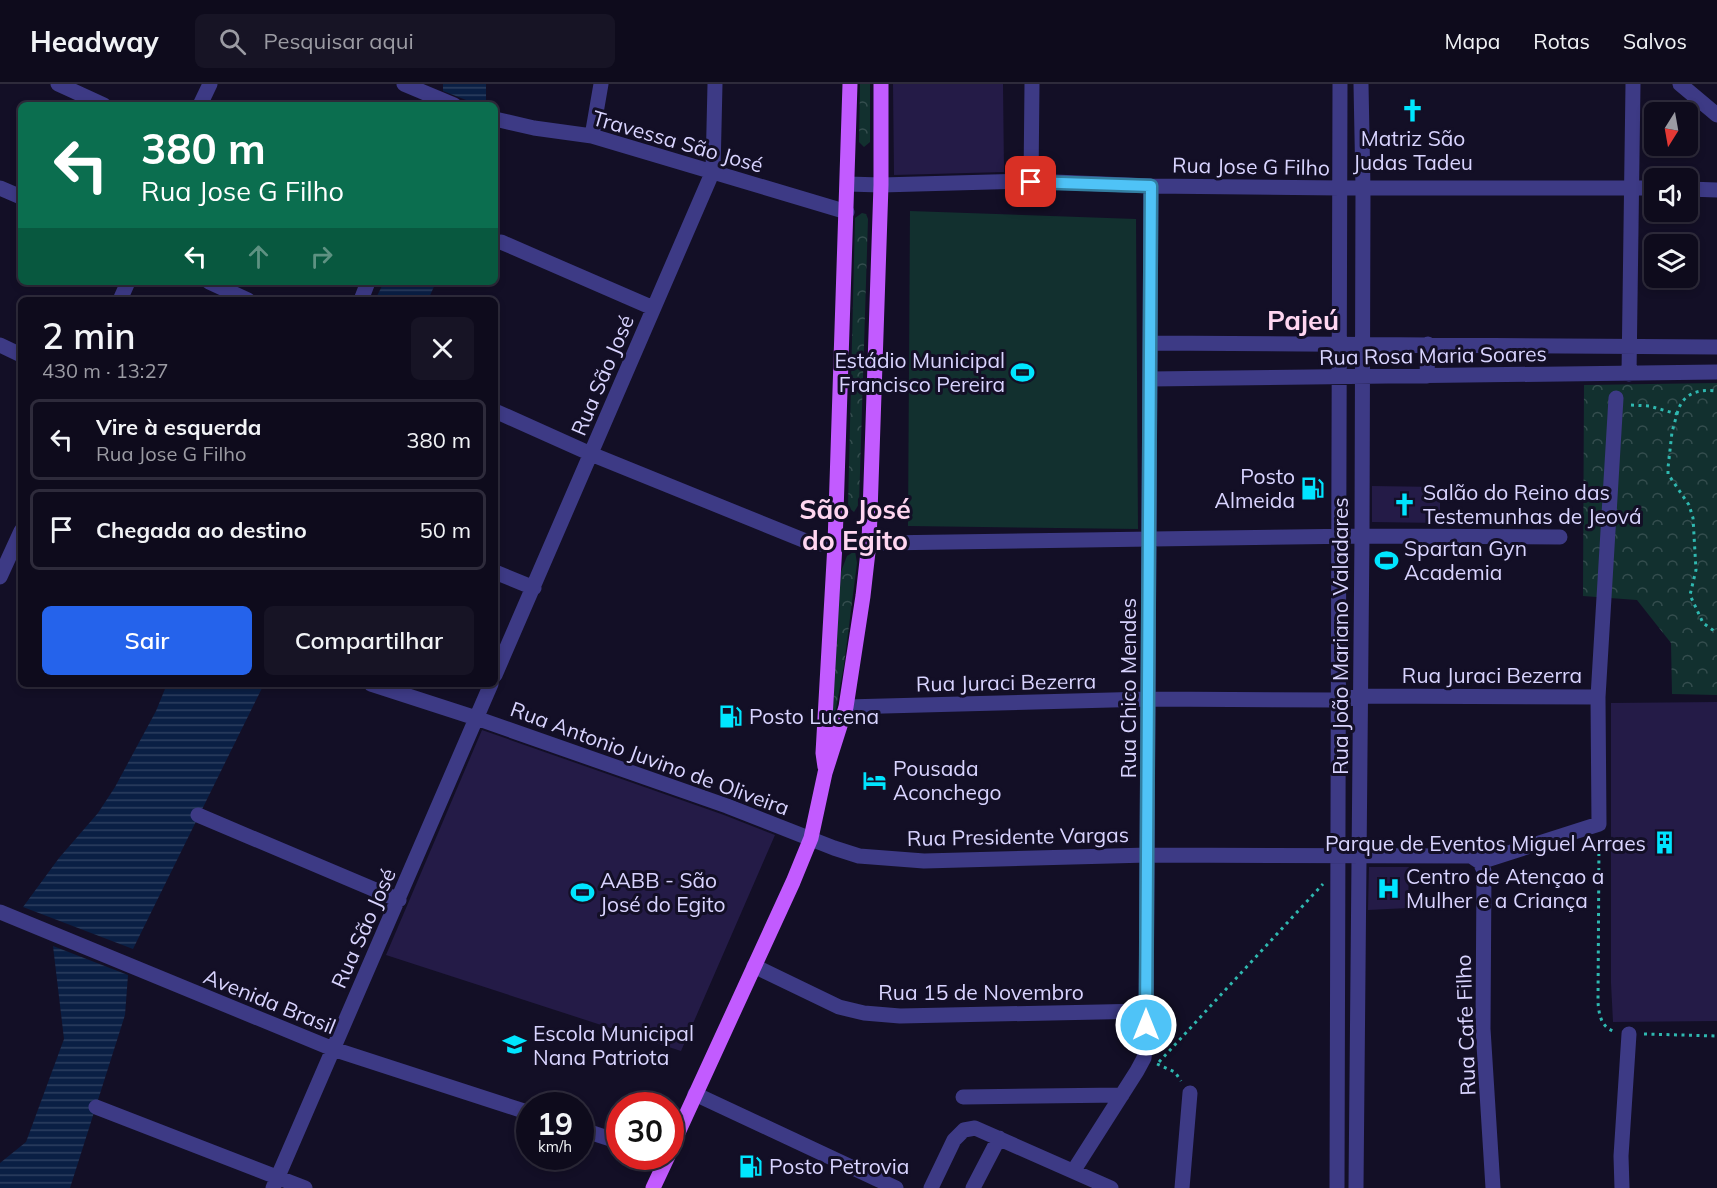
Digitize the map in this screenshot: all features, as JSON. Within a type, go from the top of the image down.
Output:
[{"type":"main road","points":[[825,773],[823,753],[835,544],[850,84]]},
{"type":"main road","points":[[684,1119],[811,838],[825,773],[846,707],[868,543],[881,185],[881,84]]},
{"type":"main road","points":[[653,1188],[661,1170]]},
{"type":"street","points":[[58,84],[97,102]]},
{"type":"street","points":[[201,102],[210,84]]},
{"type":"street","points":[[404,84],[437,96]]},
{"type":"street","points":[[592,136],[600,84]]},
{"type":"street","name":"Rua São José","points":[[498,668],[713,171],[715,84]]},
{"type":"street","points":[[1031,182],[1032,84]]},
{"type":"street","name":"Rua João Mariano Valadares","points":[[1337,1188],[1336,862],[1340,84]]},
{"type":"street","name":"Rua João Mariano Valadares","points":[[1356,1188],[1362,536],[1361,84]]},
{"type":"street","points":[[1629,374],[1633,84]]},
{"type":"street","points":[[1680,84],[1717,115]]},
{"type":"street","name":"Travessa São José","points":[[498,120],[534,128],[592,136],[847,212]]},
{"type":"street","name":"Rua Jose G Filho","points":[[848,184],[1031,182],[1340,188],[1644,188]]},
{"type":"street","name":"Rua Chico Mendes","points":[[1074,1170],[1144,1058],[1147,1011],[1151,186]]},
{"type":"street","points":[[0,188],[18,196]]},
{"type":"street","points":[[1698,189],[1717,190]]},
{"type":"street","points":[[501,242],[654,308]]},
{"type":"street","points":[[216,285],[242,297]]},
{"type":"street","name":"Rua Rosa Maria Soares","points":[[1150,343],[1717,347]]},
{"type":"street","points":[[1427,376],[1428,344]]},
{"type":"street","points":[[0,345],[18,354]]},
{"type":"street","name":"Rua Rosa Maria Soares","points":[[1150,379],[1717,372]]},
{"type":"street","points":[[1480,862],[1599,824],[1598,697],[1616,398]]},
{"type":"street","points":[[498,412],[591,454],[813,544],[1362,536],[1560,537]]},
{"type":"street","points":[[0,577],[6,548],[18,534]]},
{"type":"street","points":[[498,573],[534,588]]},
{"type":"street","name":"Rua Antonio Juvino de Oliveira","points":[[380,687],[476,718],[811,838]]},
{"type":"street","name":"Rua São José","points":[[276,1182],[490,687]]},
{"type":"street","name":"Rua Juraci Bezerra","points":[[846,707],[1149,699],[1338,700],[1361,696],[1598,697]]},
{"type":"street","points":[[198,815],[399,900]]},
{"type":"street","name":"Rua Presidente Vargas","points":[[811,838],[859,856],[924,861],[1148,855],[1336,862],[1359,854],[1471,856],[1480,862]]},
{"type":"street","name":"Rua Cafe Filho","points":[[1480,862],[1484,871],[1483,1029],[1493,1188]]},
{"type":"street","name":"Avenida Brasil","points":[[0,912],[333,1049],[516,1108]]},
{"type":"street","name":"Rua 15 de Novembro","points":[[754,966],[839,1007],[864,1013],[900,1016],[1147,1011]]},
{"type":"street","points":[[1622,1188],[1629,1034]]},
{"type":"street","points":[[1182,1188],[1190,1093]]},
{"type":"street","points":[[695,1094],[896,1188]]},
{"type":"street","points":[[963,1097],[1122,1095]]},
{"type":"street","points":[[96,1107],[276,1182],[305,1188]]},
{"type":"street","points":[[931,1188],[954,1140],[964,1130],[975,1128],[1111,1188]]},
{"type":"street","points":[[973,1188],[999,1138]]},
{"type":"path","points":[[1717,392],[1700,390],[1679,406],[1672,432],[1668,468],[1668,474],[1689,505],[1693,518],[1696,570],[1690,595],[1703,623],[1717,633]]},
{"type":"path","points":[[1616,398],[1632,406],[1649,406],[1677,414]]},
{"type":"path","points":[[1599,824],[1600,956],[1597,982],[1600,1020],[1611,1030],[1629,1034],[1717,1036]]},
{"type":"path","points":[[1190,1093],[1175,1071],[1157,1064],[1336,862]]},
{"type":"green space","points":[[860,84],[870,84],[870,142],[864,147],[859,142]]},
{"type":"green space","name":"Estádio Municipal Francisco Pereira","points":[[910,211],[1136,219],[1138,529],[908,526]]},
{"type":"green space","points":[[862,213],[866,214],[868,219],[859,504],[854,512],[848,507],[855,218]]},
{"type":"green space","points":[[1717,383],[1717,695],[1672,694],[1671,643],[1637,600],[1583,596],[1584,385]]},
{"type":"green space","points":[[855,551],[857,563],[844,665],[832,730],[839,577],[847,556]]},
{"type":"water","points":[[443,84],[486,84],[486,102],[471,102],[443,91]]},
{"type":"water","points":[[382,285],[435,285],[429,297],[376,297]]},
{"type":"water","points":[[166,687],[263,687],[133,949],[23,907],[59,858],[98,813],[115,787],[156,711]]},
{"type":"water","points":[[53,946],[128,975],[125,1015],[70,1188],[0,1188],[0,1163],[26,1142],[64,1039]]},
{"type":"building","points":[[893,84],[1003,84],[1004,172],[894,175]]},
{"type":"building","name":"Salão do Reino das Testemunhas de Jeová","points":[[1372,486],[1440,487],[1440,523],[1372,522]]},
{"type":"building","name":"Parque de Eventos Miguel Arraes","points":[[1717,702],[1717,1021],[1613,1022],[1611,703]]},
{"type":"building","name":"AABB - São José do Egito","points":[[482,730],[775,835],[681,1051],[386,955]]},
{"type":"building","name":"Centro de Atençao a Mulher e a Criança","points":[[1369,867],[1409,867],[1408,908],[1368,910]]},
{"type":"place","name":"Matriz São Judas Tadeu","points":[[1413,110]]},
{"type":"place","name":"Estádio Municipal Francisco Pereira","points":[[1023,372]]},
{"type":"place","name":"Posto Almeida","points":[[1313,488]]},
{"type":"place","name":"Salão do Reino das Testemunhas de Jeová","points":[[1405,504]]},
{"type":"place","name":"Spartan Gyn Academia","points":[[1386,560]]},
{"type":"place","name":"Posto Lucena","points":[[731,716]]},
{"type":"place","name":"Pousada Aconchego","points":[[875,780]]},
{"type":"place","name":"Parque de Eventos Miguel Arraes","points":[[1664,843]]},
{"type":"place","name":"Centro de Atençao a Mulher e a Criança","points":[[1388,888]]},
{"type":"place","name":"AABB - São José do Egito","points":[[582,892]]},
{"type":"place","name":"Escola Municipal Nana Patriota","points":[[515,1045]]},
{"type":"place","name":"Posto Petrovia","points":[[751,1166]]},
{"type":"district","name":"Pajeú","points":[[1303,320]]},
{"type":"district","name":"São José do Egito","points":[[855,524]]},
{"type":"route","points":[[1031,182],[1151,186],[1146,1025]]}]
